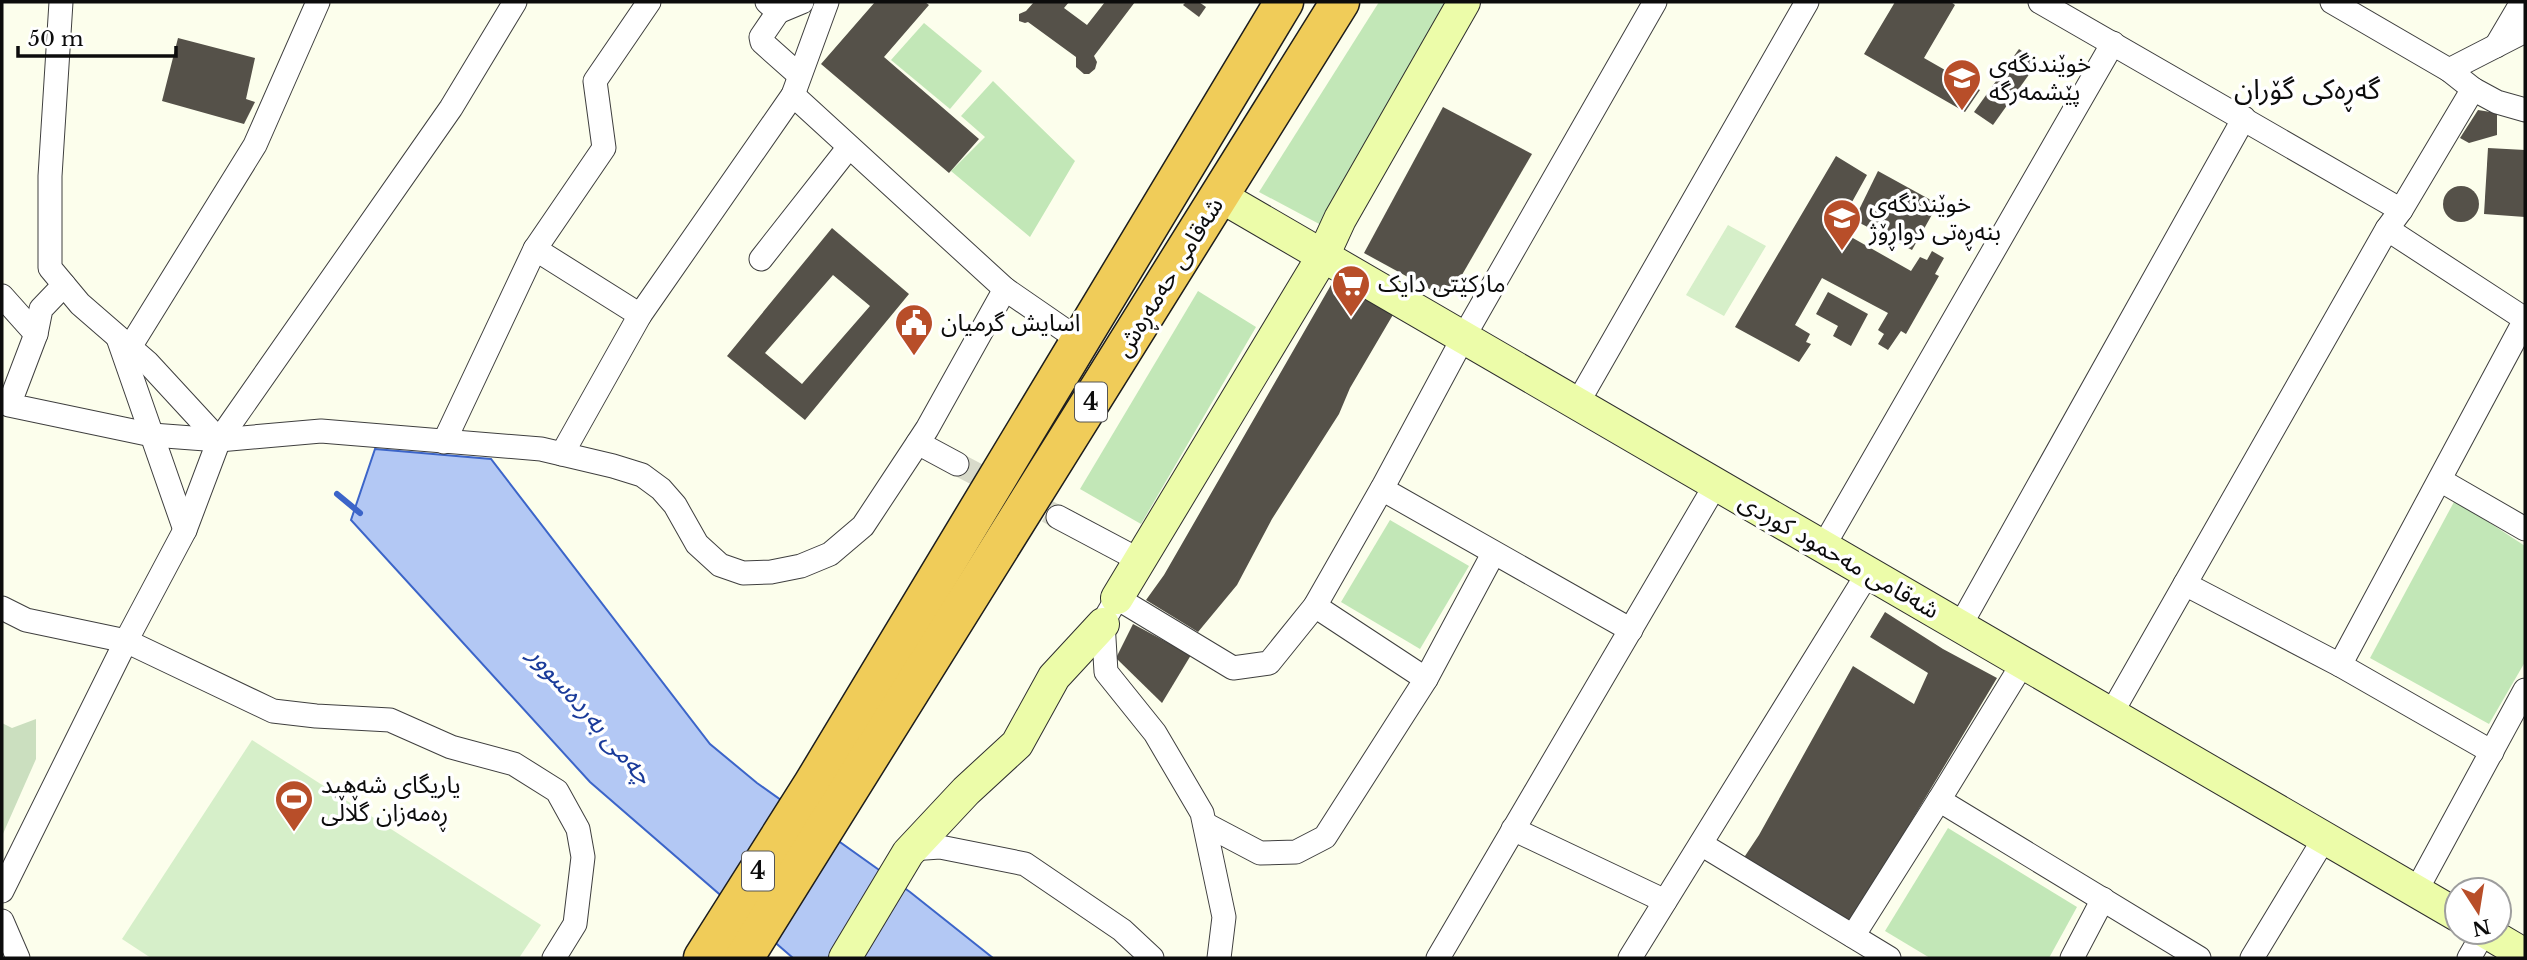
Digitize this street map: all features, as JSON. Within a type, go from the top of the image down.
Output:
[{"type":"highway","name":"شەقامی حەمەڕەش","points":[[947,598],[1079,340],[1284,2]]},
{"type":"highway","name":"شەقامی حەمەڕەش","points":[[828,793],[947,598],[1220,196],[1340,2]]},
{"type":"highway","name":"4","points":[[703,958],[828,793]]},
{"type":"highway","name":"4","points":[[744,958],[828,793]]},
{"type":"street","points":[[61,2],[50,176],[50,268],[80,304],[148,363],[219,440]]},
{"type":"street","points":[[124,342],[255,145],[318,2]]},
{"type":"street","points":[[2,891],[126,641],[185,530],[219,440],[451,108],[515,2]]},
{"type":"street","points":[[444,442],[535,249],[604,148],[596,81],[649,2]]},
{"type":"street","points":[[802,2],[773,7],[761,37],[762,43],[796,85],[849,146],[1005,289],[1079,340]]},
{"type":"street","points":[[562,454],[640,315],[796,85],[827,2]]},
{"type":"street","points":[[845,958],[911,849],[966,791],[1017,744],[1054,677],[1110,611],[1323,256],[1340,219],[1464,2]]},
{"type":"street","points":[[1110,611],[1233,667],[1269,663],[1315,606],[1463,338],[1656,2]]},
{"type":"street","points":[[1577,404],[1807,2]]},
{"type":"street","points":[[2040,2],[2401,210]]},
{"type":"street","points":[[2332,2],[2449,70],[2473,89],[2497,102],[2525,110]]},
{"type":"street","points":[[2496,46],[2522,2]]},
{"type":"street","points":[[2449,70],[2525,31]]},
{"type":"street","points":[[1823,547],[2113,43]]},
{"type":"street","points":[[2111,715],[2387,229],[2473,89]]},
{"type":"street","points":[[1960,626],[2244,118]]},
{"type":"street","points":[[761,259],[849,146]]},
{"type":"street","name":"شەقامی مەحمود کوردی","points":[[1220,196],[2443,907]]},
{"type":"street","points":[[2340,666],[2525,319],[2387,229]]},
{"type":"street","points":[[535,249],[640,315]]},
{"type":"street","points":[[64,285],[41,309],[36,334],[4,407],[152,435],[219,440],[321,431],[541,449],[642,475],[661,489],[675,505],[697,544],[720,565],[743,573],[771,572],[801,566],[830,554],[863,526],[918,443],[1005,289]]},
{"type":"street","points":[[2,296],[36,334]]},
{"type":"street","points":[[124,342],[185,530]]},
{"type":"street","points":[[918,443],[957,464]]},
{"type":"street","points":[[2440,480],[2525,529]]},
{"type":"street","points":[[1438,958],[1716,485]]},
{"type":"street","points":[[1382,489],[1631,630]]},
{"type":"street","points":[[1058,517],[1139,560]]},
{"type":"street","points":[[1205,824],[1260,853],[1296,852],[1325,837],[1426,679],[1493,554]]},
{"type":"street","points":[[1630,958],[1868,573]]},
{"type":"street","points":[[2185,584],[2340,666],[2492,752]]},
{"type":"street","points":[[1315,606],[1426,679]]},
{"type":"street","points":[[2,608],[26,620],[126,641],[273,711],[390,720],[451,747],[514,764],[557,791],[578,829],[583,858],[575,923],[554,958]]},
{"type":"street","points":[[1110,611],[1106,673],[1155,733],[1202,813],[1224,917],[1219,958]]},
{"type":"street","points":[[1853,936],[2023,663]]},
{"type":"street","points":[[2416,891],[2525,691]]},
{"type":"street","points":[[1939,800],[2199,958]]},
{"type":"street","points":[[1513,829],[1665,901]]},
{"type":"street","points":[[2252,958],[2324,839]]},
{"type":"street","points":[[1701,844],[1889,958]]},
{"type":"street","points":[[911,849],[940,847],[1025,864],[1122,930],[1152,958]]},
{"type":"street","points":[[2072,958],[2103,900]]},
{"type":"street","points":[[2,920],[18,958]]},
{"type":"street","points":[[2509,946],[2525,955]]},
{"type":"green space","points":[[1379,2],[1447,2],[1323,226],[1259,192]]},
{"type":"green space","points":[[924,23],[982,71],[950,109],[891,60]]},
{"type":"green space","points":[[993,81],[1075,161],[1030,237],[951,171],[985,137],[961,116]]},
{"type":"green space","points":[[1728,225],[1766,246],[1724,316],[1686,295]]},
{"type":"green space","points":[[1198,291],[1256,327],[1141,524],[1080,489]]},
{"type":"green space","points":[[2455,500],[2525,546],[2525,662],[2489,724],[2370,658]]},
{"type":"green space","points":[[1390,520],[1469,566],[1420,649],[1341,602]]},
{"type":"green space","points":[[36,719],[36,759],[2,836],[2,723],[12,728]]},
{"type":"green space","name":"یاریگای شەهید ڕەمەزان گڵاڵی","points":[[252,740],[541,925],[519,958],[151,958],[122,939]]},
{"type":"green space","points":[[1948,828],[2077,907],[2049,958],[1930,958],[1885,931]]},
{"type":"water","points":[[375,449],[491,459],[710,744],[757,783],[910,892],[993,958],[793,958],[590,782],[351,520]]},
{"type":"building","points":[[875,2],[925,2],[929,5],[884,57],[979,139],[949,173],[821,64]]},
{"type":"building","points":[[1034,2],[1069,2],[1064,8],[1087,25],[1105,2],[1135,2],[1094,56],[1097,62],[1095,69],[1084,74],[1076,67],[1076,57],[1028,22],[1019,21],[1019,14]]},
{"type":"building","points":[[1186,2],[1199,2],[1206,7],[1199,17],[1183,5]]},
{"type":"building","points":[[1895,2],[1951,2],[1955,5],[1924,58],[1980,90],[1965,112],[1864,54]]},
{"type":"building","points":[[178,38],[255,58],[246,99],[255,102],[244,124],[162,101]]},
{"type":"building","points":[[2019,49],[2038,62],[1993,125],[1974,112]]},
{"type":"building","points":[[1443,107],[1532,154],[1448,299],[1364,253]]},
{"type":"building","points":[[2478,110],[2497,113],[2497,135],[2469,143],[2460,138]]},
{"type":"building","points":[[2488,148],[2525,150],[2525,217],[2484,214]]},
{"type":"building","points":[[1836,156],[1867,175],[1837,229],[1911,271],[1920,257],[1927,260],[1932,251],[1944,258],[1935,274],[1939,276],[1906,334],[1901,331],[1888,350],[1878,344],[1884,334],[1878,330],[1888,313],[1822,278],[1795,325],[1810,334],[1806,342],[1811,344],[1799,362],[1735,327]]},
{"type":"building","points":[[1878,171],[1938,204],[1912,250],[1854,220]]},
{"type":"building","points":[[2461,186],[2473,192],[2479,204],[2473,216],[2461,222],[2449,216],[2443,204],[2449,192]]},
{"type":"building","points":[[832,228],[909,294],[805,420],[727,356]],"holes":[[[833,275],[870,306],[802,384],[765,353]]]},
{"type":"building","points":[[1335,278],[1394,313],[1350,388],[1339,414],[1272,519],[1237,585],[1198,632],[1146,600],[1164,575]]},
{"type":"building","points":[[1828,292],[1868,314],[1851,346],[1833,336],[1838,326],[1816,314]]},
{"type":"building","points":[[1885,612],[1943,649],[1997,678],[1851,922],[1743,859],[1853,666],[1914,704],[1928,673],[1870,637]]},
{"type":"building","points":[[1133,624],[1191,655],[1162,703],[1116,658]]},
{"type":"waterway","name":"چەمی بەردەسوور","points":[[337,494],[360,513]]},
{"type":"tunnel","points":[[957,464],[1058,517]]},
{"type":"place","name":"خوێندنگەی پێشمەرگە","points":[[1962,112]]},
{"type":"place","name":"خوێندنگەی بنەڕەتی دواڕۆژ","points":[[1842,252]]},
{"type":"place","name":"مارکێتی دایک","points":[[1351,318]]},
{"type":"place","name":"اسايش گرميان","points":[[914,357]]},
{"type":"place","name":"یاریگای شەهید ڕەمەزان گڵاڵی","points":[[294,833]]},
{"type":"district","name":"گەڕەکی گۆران","points":[[2307,89]]}]
